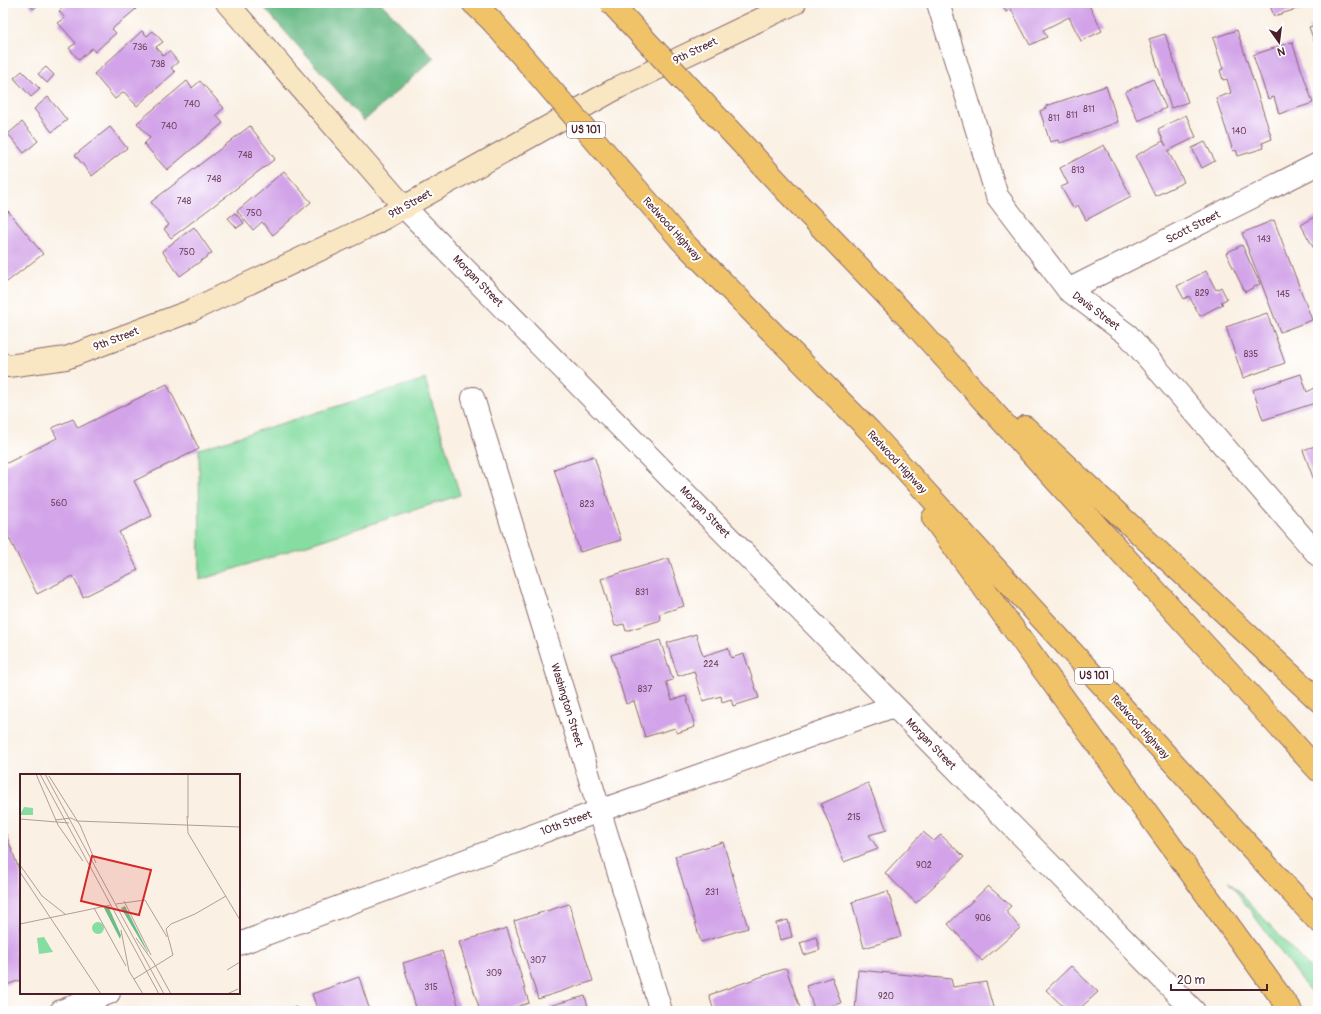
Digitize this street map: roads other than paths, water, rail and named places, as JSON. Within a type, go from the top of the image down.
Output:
[{"type":"highway","name":"Redwood Highway","points":[[474,3],[491,20],[681,240],[870,431],[1318,921]]},
{"type":"highway","points":[[611,3],[788,193],[913,323],[1318,770]]},
{"type":"highway","points":[[913,323],[1318,700]]},
{"type":"highway","points":[[870,431],[1291,1011]]},
{"type":"street","name":"Morgan Street","points":[[227,3],[405,208],[1194,1011]]},
{"type":"street","name":"9th Street","points":[[6,365],[66,358],[188,312],[405,208],[619,87],[795,3]]},
{"type":"street","name":"Davis Street","points":[[938,3],[997,196],[1068,290],[1128,335],[1318,555]]},
{"type":"street","name":"Scott Street","points":[[1068,290],[1318,164]]},
{"type":"street","name":"Washington Street","points":[[473,398],[661,1011]]},
{"type":"street","name":"10th Street","points":[[240,944],[600,811],[894,706]]},
{"type":"street","points":[[62,1011],[105,994]]}]
